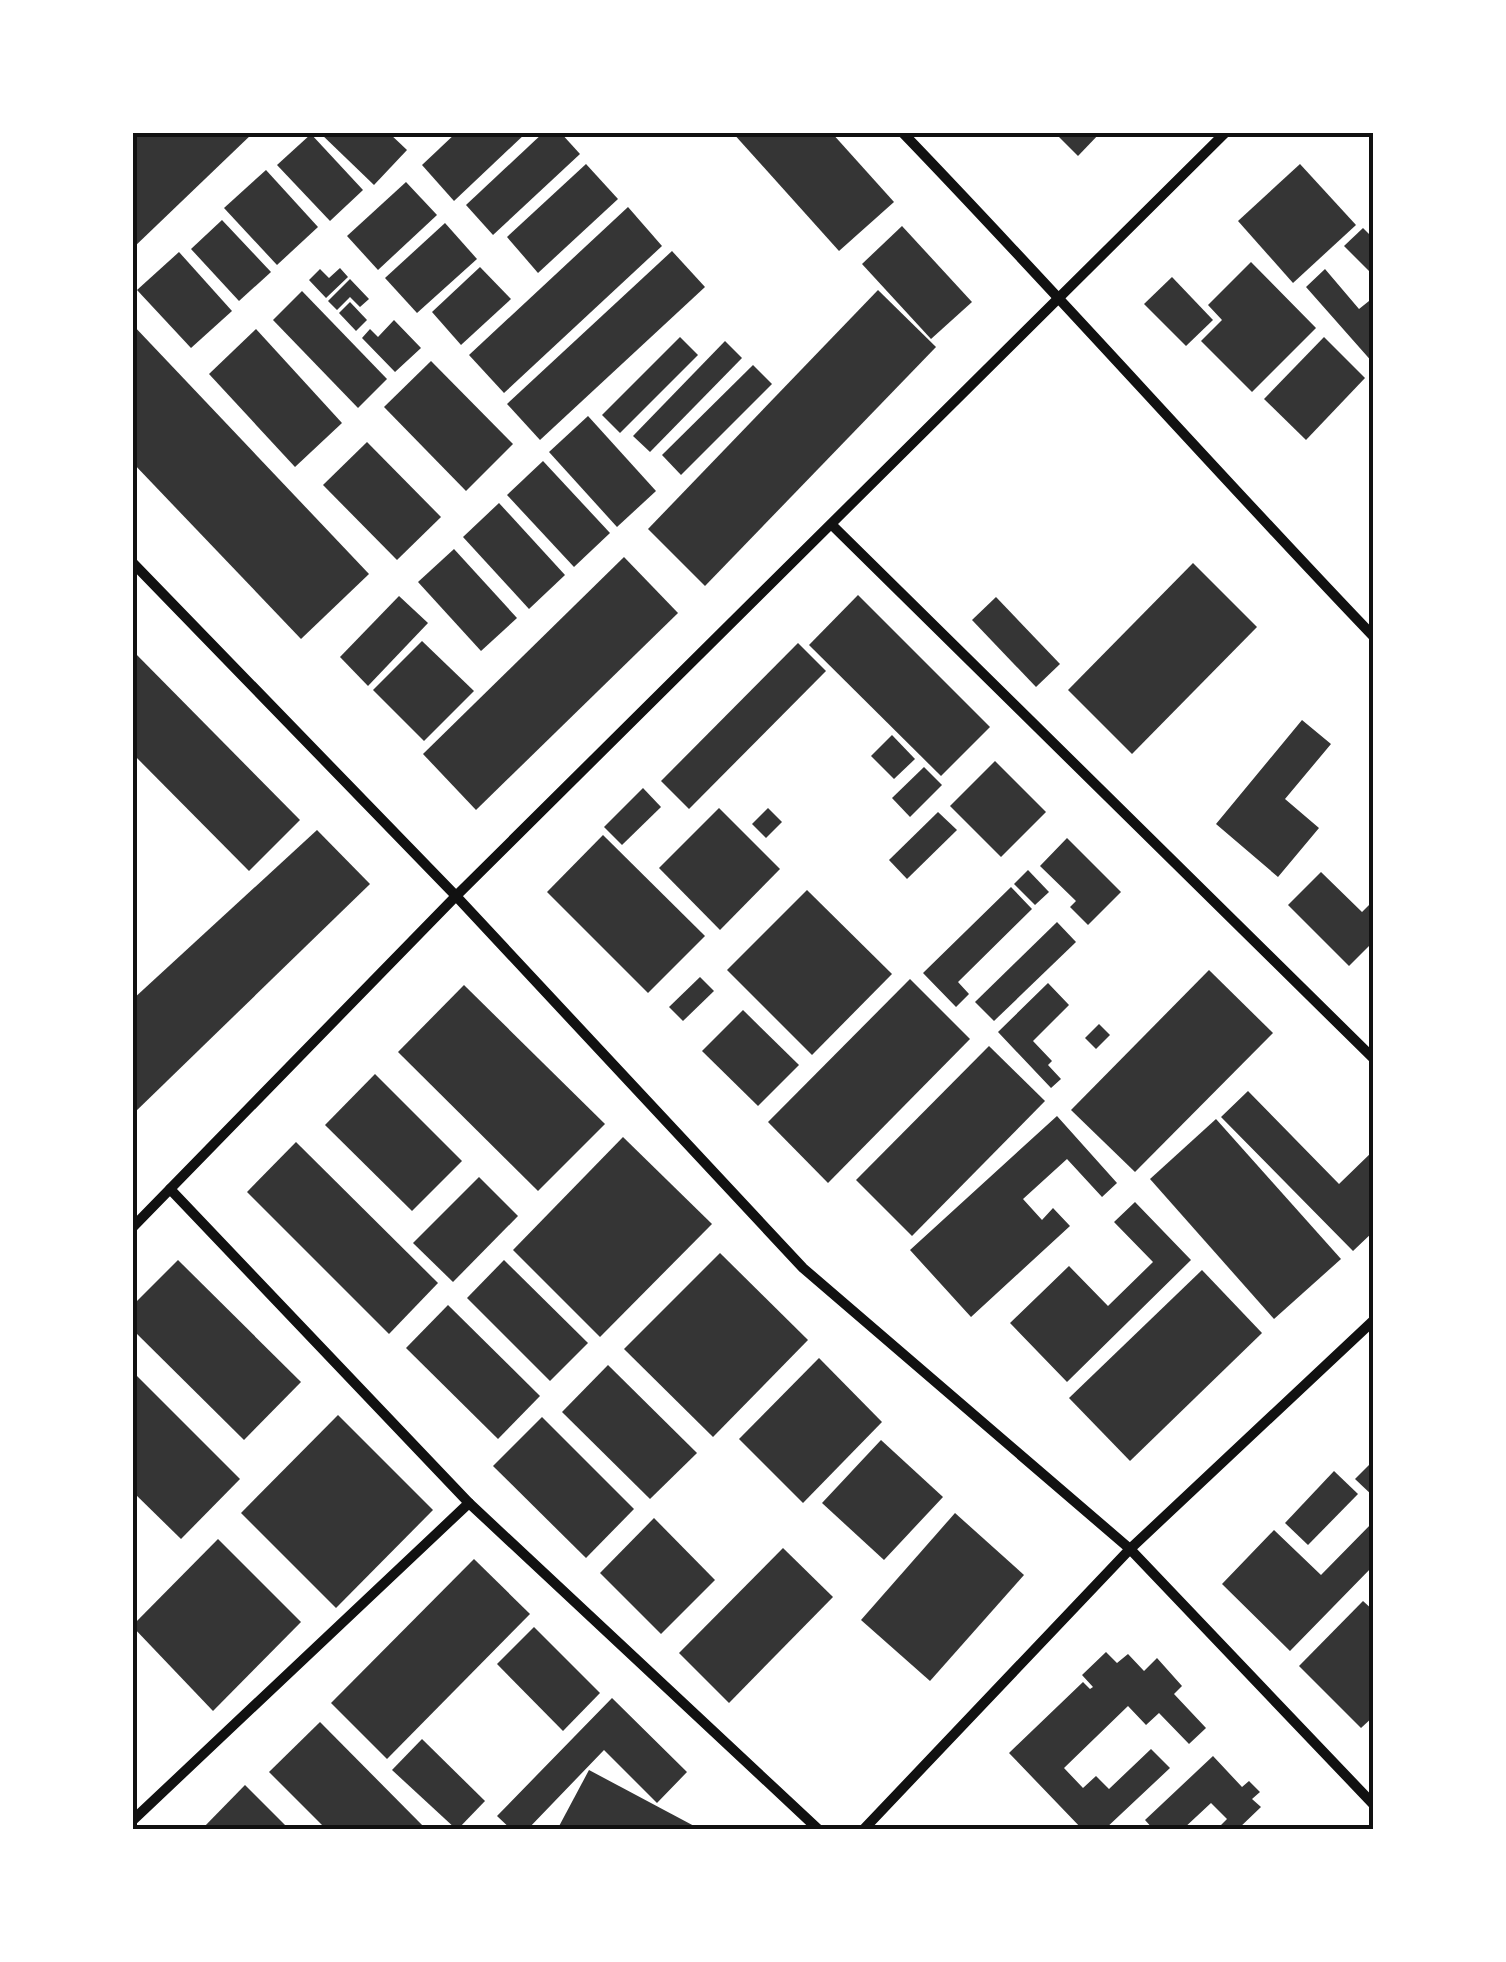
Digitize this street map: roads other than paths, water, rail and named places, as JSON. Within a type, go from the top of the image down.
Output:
[{"type":"street","points":[[902,132],[1060,296],[1222,479],[1374,636]]},
{"type":"street","points":[[132,1228],[456,896],[834,526],[1226,132]]},
{"type":"street","points":[[834,526],[1374,1059]]},
{"type":"street","points":[[132,562],[456,896],[803,1268],[1130,1549],[1374,1805]]},
{"type":"street","points":[[170,1190],[469,1503],[819,1830]]},
{"type":"street","points":[[863,1830],[1130,1549],[1374,1320]]},
{"type":"street","points":[[132,1821],[469,1503]]}]
